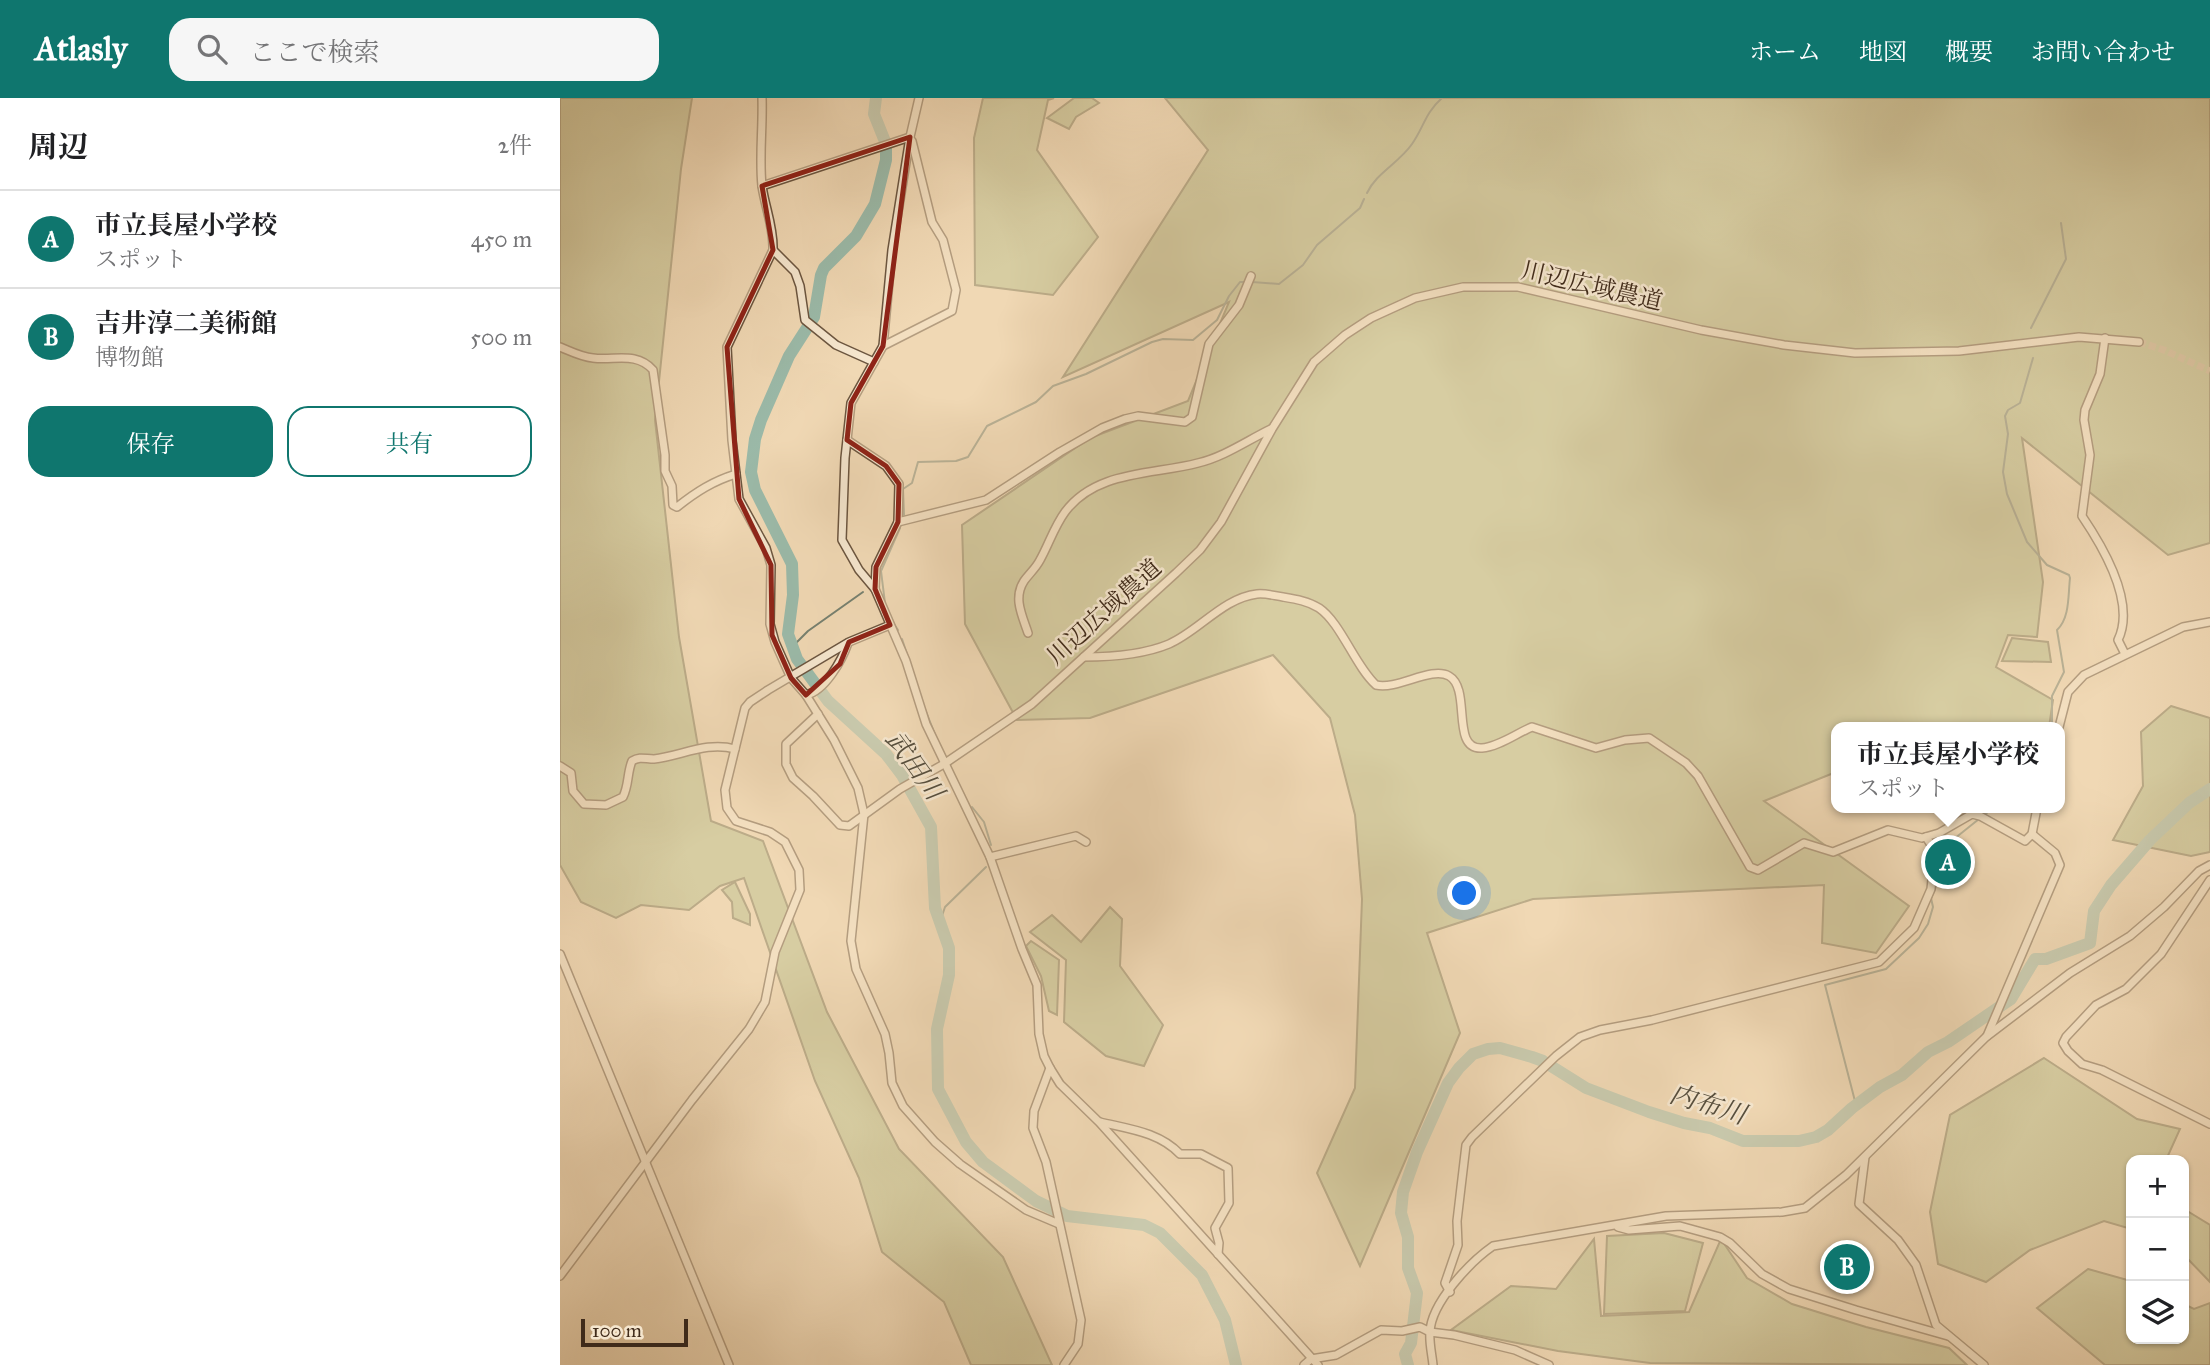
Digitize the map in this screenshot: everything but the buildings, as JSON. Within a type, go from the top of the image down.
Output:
[{"type":"street","points":[[762,98],[763,124],[759,156],[762,186],[774,238],[773,250],[727,347],[736,474],[739,499],[766,548],[771,565],[770,624],[775,642],[794,676],[810,694],[858,788],[864,814],[851,941],[852,954],[885,1034],[890,1053],[892,1083],[903,1106],[935,1142],[960,1164],[1026,1210],[1058,1220]]},
{"type":"street","points":[[919,98],[892,250],[883,346],[851,403],[842,540],[859,570],[875,589],[905,661],[926,723],[990,857],[1037,985],[1039,1034],[1050,1068],[1060,1084],[1099,1122],[1318,1365]]},
{"type":"street","points":[[762,186],[910,137]]},
{"type":"street","points":[[883,346],[952,311],[956,290],[943,240],[932,222],[910,137]]},
{"type":"street","points":[[773,250],[794,272],[800,286],[806,320],[836,345],[874,362]]},
{"type":"street","points":[[898,522],[986,500],[1060,452],[1102,428],[1125,419],[1138,416],[1185,422],[1192,417],[1209,344],[1230,320],[1251,276]]},
{"type":"street","name":"川辺広域農道","points":[[864,814],[1032,704],[1176,573],[1206,543],[1221,522],[1272,429],[1314,362],[1345,335],[1389,308],[1415,298],[1463,287],[1493,286],[1535,290],[1701,330],[1784,345],[1855,353],[1959,351],[2079,337],[2139,342]]},
{"type":"street","points":[[2105,338],[2100,374],[2085,410],[2090,455],[2082,516],[2094,534],[2118,584],[2125,618],[2118,640],[2125,654]]},
{"type":"street","points":[[560,346],[589,358],[634,358],[653,370],[665,471],[672,486],[673,505],[677,507],[699,490],[719,479],[736,474]]},
{"type":"street","points":[[1028,633],[1018,593],[1041,557],[1058,522],[1077,498],[1108,481],[1199,463],[1216,457],[1272,429]]},
{"type":"street","points":[[847,440],[886,466],[899,484],[898,522],[876,567],[875,589]]},
{"type":"street","points":[[1084,657],[1108,656],[1166,645],[1222,610],[1254,594],[1307,602],[1323,612],[1376,685],[1399,684],[1434,674],[1450,676],[1458,687],[1464,733],[1472,745],[1483,748],[1532,727],[1596,748],[1625,740],[1651,739],[1686,763],[1698,776],[1754,870],[1763,868],[1804,843],[1833,852],[1888,830],[1917,838],[1926,837],[1939,833],[1972,814],[2025,841],[2032,834],[2036,813]]},
{"type":"street","points":[[2060,722],[2068,692],[2084,675],[2183,627],[2210,622]]},
{"type":"street","points":[[560,1276],[749,1029],[765,1002],[775,952],[800,890],[799,870],[785,842],[769,832],[736,821],[729,813],[725,790],[742,715],[750,702],[849,642],[890,625]]},
{"type":"street","points":[[810,694],[840,664],[849,642]]},
{"type":"street","points":[[818,714],[788,740],[785,746],[787,770],[839,825],[854,824],[864,814]]},
{"type":"street","points":[[560,766],[571,773],[573,791],[584,804],[606,805],[623,797],[628,788],[627,775],[632,761],[638,757],[653,759],[721,745],[735,749]]},
{"type":"street","points":[[1986,1037],[2060,865],[2055,853],[2032,834]]},
{"type":"street","points":[[990,857],[1076,836],[1086,842]]},
{"type":"street","points":[[1450,1292],[1445,1283],[1458,1245],[1457,1221],[1466,1145],[1556,1056],[1580,1037],[1600,1030],[1652,1020],[1879,962],[1914,928],[1931,889],[1931,867],[1935,851],[1926,837]]},
{"type":"street","points":[[1433,1365],[1430,1332],[1433,1317],[1474,1260],[1493,1246],[1666,1216],[1782,1212],[1804,1208],[1846,1175],[1986,1037],[2070,973],[2130,936],[2200,871],[2210,865]]},
{"type":"street","points":[[2210,880],[2161,954],[2126,989],[2096,1005],[2063,1043],[2082,1064],[2102,1070],[2210,1124]]},
{"type":"street","points":[[560,954],[730,1365]]},
{"type":"street","points":[[1050,1068],[1034,1111],[1033,1128],[1045,1162],[1081,1320],[1078,1344],[1064,1365]]},
{"type":"street","points":[[1099,1122],[1152,1134],[1172,1145],[1180,1154],[1201,1154],[1228,1168],[1229,1203],[1215,1228],[1219,1243],[1218,1254]]},
{"type":"street","points":[[1866,1156],[1859,1204],[1898,1240],[1911,1257],[1924,1283],[1933,1321],[1984,1365]]},
{"type":"street","points":[[1615,1226],[1629,1230],[1680,1226],[1720,1237],[1730,1243],[1762,1274],[1789,1289],[1948,1336]]},
{"type":"street","points":[[1304,1365],[1311,1359],[1336,1355],[1381,1330],[1402,1331],[1420,1327],[1430,1332],[1515,1350],[1549,1365]]},
{"type":"highlighted area","points":[[910,137],[883,346],[851,403],[847,440],[886,466],[899,484],[898,522],[876,567],[875,589],[890,625],[849,642],[840,664],[806,695],[791,678],[772,635],[771,565],[739,499],[727,347],[773,250],[762,186]]},
{"type":"green space","points":[[560,98],[692,98],[681,169],[655,420],[679,637],[711,821],[763,841],[827,1012],[899,1149],[1003,1257],[1052,1365],[971,1365],[944,1302],[882,1252],[859,1178],[815,1081],[744,878],[720,886],[689,910],[641,905],[616,918],[581,902],[560,865]]},
{"type":"green space","points":[[983,98],[1054,98],[1048,100],[1037,150],[1098,237],[1053,295],[975,285],[974,138]]},
{"type":"green space","points":[[1074,98],[1092,98],[1099,103],[1076,117],[1069,129],[1047,118]]},
{"type":"green space","points":[[1165,98],[2210,98],[2210,543],[2168,555],[2022,438],[2043,582],[2037,637],[2008,635],[1996,667],[2053,700],[2050,722],[1831,722],[1831,774],[1764,801],[1909,906],[1876,953],[1822,943],[1824,885],[1533,899],[1427,933],[1460,1033],[1360,1266],[1317,1173],[1355,1088],[1362,899],[1355,815],[1330,718],[1273,655],[1090,718],[1017,720],[965,624],[962,525],[1090,438],[1188,401],[1229,302],[1063,377],[1208,150]]},
{"type":"green space","points":[[2012,638],[2048,642],[2051,662],[2002,661]]},
{"type":"green space","points":[[2171,706],[2210,718],[2210,852],[2191,856],[2113,840],[2143,786],[2141,732]]},
{"type":"green space","points":[[735,882],[750,914],[750,925],[733,918],[732,902],[722,890]]},
{"type":"green space","points":[[1110,907],[1122,919],[1120,966],[1163,1025],[1144,1066],[1106,1056],[1064,1022],[1066,960],[1030,932],[1052,915],[1081,942]]},
{"type":"green space","points":[[1031,941],[1059,960],[1057,1015],[1049,1011],[1041,976],[1026,946]]},
{"type":"green space","points":[[2044,1058],[2137,1119],[2180,1129],[2168,1155],[2126,1155],[2126,1228],[2104,1221],[2030,1250],[1986,1282],[1938,1264],[1930,1212],[1950,1115]]},
{"type":"green space","points":[[2189,1212],[2210,1225],[2210,1282],[2189,1260]]},
{"type":"green space","points":[[1664,1233],[1703,1243],[1685,1311],[1604,1314],[1607,1236]]},
{"type":"green space","points":[[1594,1239],[1601,1316],[1689,1312],[1721,1239],[1747,1278],[1792,1304],[1866,1327],[1949,1348],[1967,1365],[1650,1363],[1558,1351],[1451,1330],[1511,1286],[1556,1289]]},
{"type":"green space","points":[[2088,1269],[2126,1280],[2126,1344],[2189,1344],[2189,1306],[2194,1309],[2210,1303],[2210,1365],[2105,1365],[2037,1308]]},
{"type":"waterway","name":"武田川","points":[[876,98],[874,114],[886,144],[886,160],[875,204],[856,236],[824,268],[814,317],[789,356],[755,439],[751,472],[755,490],[792,564],[793,595],[788,634],[797,659],[828,701],[886,754],[902,775],[931,827],[935,908],[949,948],[949,975],[937,1029],[938,1089],[966,1142],[983,1162],[1036,1201],[1067,1216],[1144,1225],[1160,1233],[1202,1275],[1225,1320],[1236,1365]]},
{"type":"waterway","points":[[1367,193],[1376,180],[1407,151],[1432,109],[1442,98]]},
{"type":"waterway","points":[[1252,282],[1279,284],[1303,265],[1317,245],[1360,208],[1364,199]]},
{"type":"waterway","points":[[2031,328],[2066,259],[2061,223]]},
{"type":"waterway","points":[[904,515],[903,489],[912,483],[918,462],[956,461],[968,457],[987,426],[1036,402],[1053,386],[1086,374],[1152,342],[1163,339],[1193,340],[1217,320],[1229,296],[1240,282],[1246,282]]},
{"type":"waterway","points":[[2033,358],[2020,403],[2008,410],[2005,416],[2008,434],[2003,472],[2007,494],[2027,542],[2047,565],[2069,575],[2070,578],[2066,613],[2057,630],[2064,672],[2052,696],[2052,722]]},
{"type":"waterway","points":[[885,603],[881,571],[900,528]]},
{"type":"waterway","points":[[791,648],[808,631],[863,592]]},
{"type":"waterway","points":[[894,624],[898,630]]},
{"type":"waterway","points":[[902,639],[917,684]]},
{"type":"waterway","points":[[925,709],[936,737]]},
{"type":"waterway","name":"内布川","points":[[1408,1365],[1405,1354],[1411,1343],[1417,1293],[1408,1268],[1408,1237],[1401,1213],[1403,1192],[1417,1152],[1448,1083],[1473,1054],[1500,1048],[1532,1057],[1586,1088],[1649,1112],[1710,1128],[1743,1141],[1799,1141],[1816,1137],[1880,1087],[1902,1075],[1928,1052],[1948,1042],[2011,999],[2035,959],[2046,959],[2090,943],[2094,911],[2111,885],[2150,840],[2189,803],[2210,789]]},
{"type":"waterway","points":[[972,807],[984,822],[991,845]]},
{"type":"waterway","points":[[1983,816],[1987,813]]},
{"type":"waterway","points":[[1856,1105],[1825,985],[1886,969],[1919,938],[1928,924],[1933,907],[1931,898],[1944,866],[1947,850],[1954,839],[1979,819]]},
{"type":"waterway","points":[[940,922],[945,907],[986,867]]},
{"type":"tunnel","points":[[2139,342],[2210,371]]},
{"type":"place","name":"市立長屋小学校","points":[[1948,862]]},
{"type":"place","name":"吉井淳二美術館","points":[[1847,1267]]}]
